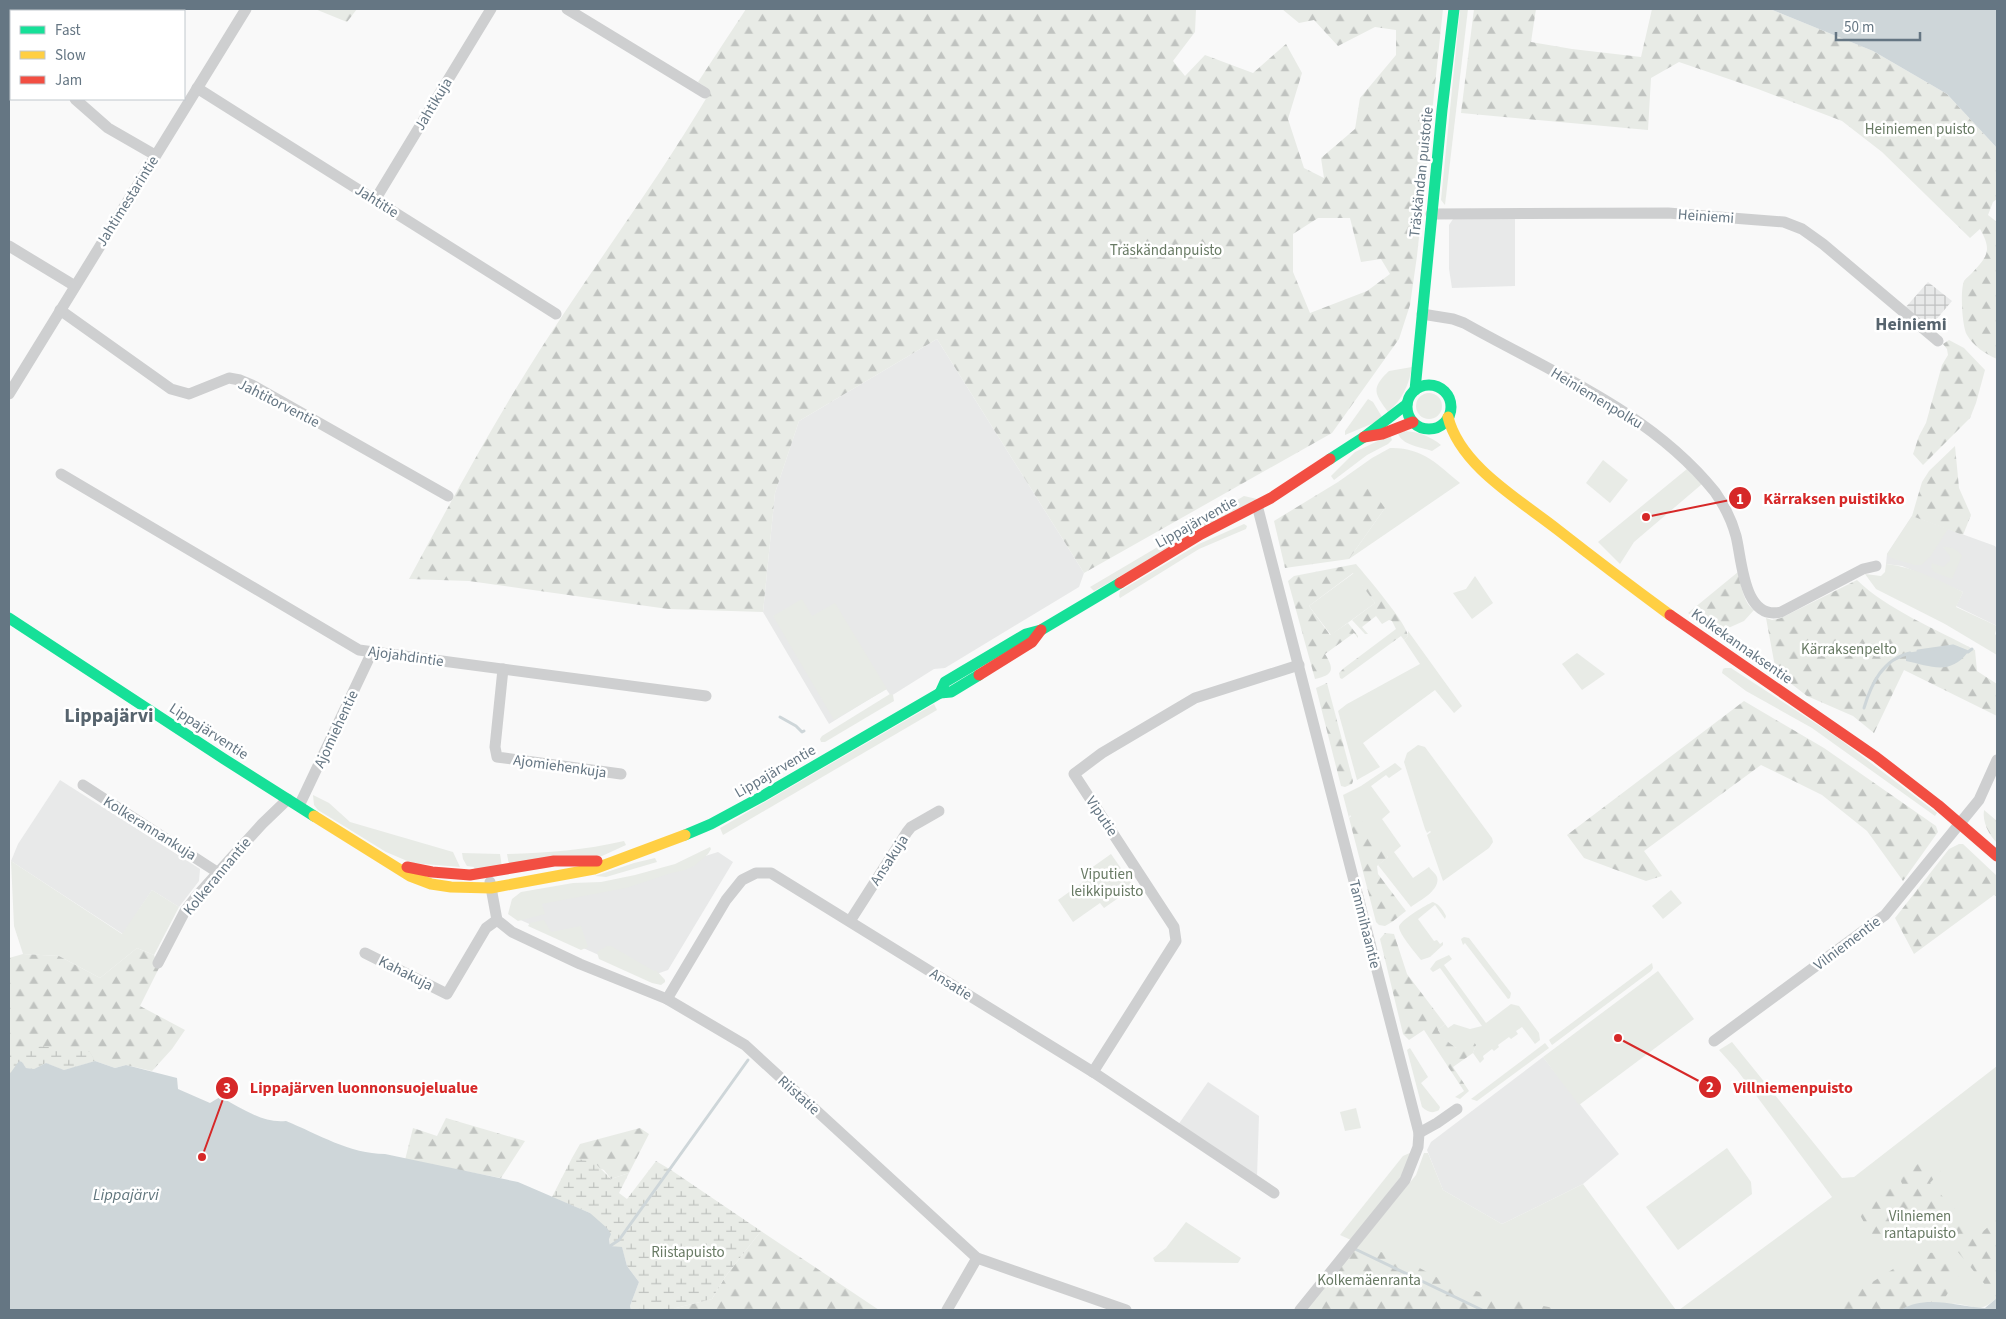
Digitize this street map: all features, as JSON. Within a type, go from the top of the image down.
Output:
[{"type":"main road","name":"Träskändan puistotie","points":[[1415,390],[1431,214],[1454,9]]},
{"type":"main road","name":"Träskändan puistotie","points":[[1421,339],[1427,353],[1430,372],[1439,388]]},
{"type":"main road","points":[[1429,385],[1439,388],[1449,400],[1450,410],[1448,417],[1442,424],[1429,429],[1420,427],[1408,415],[1407,404],[1410,395],[1415,390],[1429,385]]},
{"type":"main road","name":"Lippajärventie","points":[[9,618],[224,759],[410,876],[431,884],[470,889],[491,888],[594,869],[648,850],[711,824],[940,693],[951,692],[1032,642],[1041,630],[1201,534],[1257,505],[1364,437],[1376,424],[1398,412],[1407,404]]},
{"type":"main road","name":"Kolkekannaksentie","points":[[1448,417],[1453,432],[1471,459]]},
{"type":"main road","name":"Lippajärventie","points":[[1364,437],[1382,434],[1413,422]]},
{"type":"main road","name":"Kolkekannaksentie","points":[[1429,429],[1456,452],[1471,459],[1603,566],[1721,652],[1834,727],[1903,776],[1997,856]]},
{"type":"main road","name":"Lippajärventie","points":[[396,867],[470,875],[554,862],[616,860]]},
{"type":"street","name":"Jahtimestarintie","points":[[9,394],[246,9]]},
{"type":"street","name":"Jahtikuja","points":[[374,200],[491,9]]},
{"type":"street","points":[[567,9],[705,93]]},
{"type":"street","name":"Jahtitie","points":[[197,88],[556,314]]},
{"type":"street","points":[[76,100],[108,128],[156,155]]},
{"type":"street","name":"Heiniemi","points":[[1431,214],[1668,213],[1784,222],[1802,229],[1823,244],[1938,341]]},
{"type":"street","points":[[9,246],[75,286]]},
{"type":"street","name":"Jahtitorventie","points":[[60,310],[171,389],[188,394],[229,378],[240,380],[254,386],[448,496]]},
{"type":"street","name":"Heiniemenpolku","points":[[1422,314],[1453,319],[1464,324],[1629,414],[1656,435],[1704,480],[1720,500],[1728,514],[1736,536],[1748,589],[1752,599],[1760,608],[1773,614],[1781,612],[1860,570],[1876,566]]},
{"type":"street","name":"Ajojahdintie","points":[[62,474],[359,650],[706,696]]},
{"type":"street","name":"Tammihaantie","points":[[1257,505],[1419,1133],[1418,1147],[1405,1180],[1300,1310]]},
{"type":"street","name":"Ajomiehentie","points":[[299,806],[372,652]]},
{"type":"street","name":"Viputie","points":[[1093,1072],[1176,942],[1174,927],[1074,774],[1102,753],[1195,698],[1299,665]]},
{"type":"street","name":"Ajomiehenkuja","points":[[503,669],[495,747],[497,757],[621,774]]},
{"type":"street","name":"Vilniementie","points":[[1714,1041],[1885,915],[1979,800],[1997,760]]},
{"type":"street","name":"Kolkerannankuja","points":[[83,785],[217,872]]},
{"type":"street","name":"Kolkerannantie","points":[[158,963],[186,911],[217,872],[288,799]]},
{"type":"street","name":"Ansakuja","points":[[850,921],[907,832],[939,811]]},
{"type":"street","points":[[489,873],[497,920]]},
{"type":"street","name":"Ansatie","points":[[666,999],[726,900],[742,880],[756,873],[771,873],[1093,1072],[1274,1193]]},
{"type":"street","name":"Kahakuja","points":[[365,953],[447,994],[486,928],[497,920]]},
{"type":"street","name":"Riistatie","points":[[497,920],[512,932],[580,964],[666,999],[745,1045],[977,1258],[1126,1310]]},
{"type":"street","points":[[1419,1133],[1437,1124],[1457,1109]]},
{"type":"street","points":[[947,1310],[977,1258]]},
{"type":"shaded area","points":[[1515,217],[1515,286],[1452,288],[1449,269],[1449,225],[1453,219]]},
{"type":"shaded area","points":[[1928,282],[1952,301],[1929,328],[1905,308]]},
{"type":"shaded area","points":[[937,339],[1084,573],[1079,587],[945,668],[934,669],[891,696],[886,689],[829,724],[763,612],[775,493],[799,421]]},
{"type":"shaded area","points":[[1912,516],[1995,546],[1997,549],[1997,626],[1956,606],[1963,592],[1902,566],[1886,564],[1887,554]]},
{"type":"shaded area","points":[[60,780],[200,869],[199,881],[179,907],[152,890],[123,934],[11,861],[18,844]]},
{"type":"shaded area","points":[[718,852],[733,862],[668,970],[648,977],[516,918],[522,894],[636,878]]},
{"type":"shaded area","points":[[1543,1057],[1619,1154],[1583,1184],[1502,1224],[1443,1190],[1427,1150],[1431,1142]]},
{"type":"shaded area","points":[[1208,1082],[1259,1116],[1257,1177],[1178,1125]]},
{"type":"green space","points":[[315,9],[357,9],[347,22]]},
{"type":"green space","name":"Träskändanpuisto","points":[[746,9],[1196,9],[1195,32],[1173,61],[1185,76],[1205,55],[1253,73],[1286,44],[1302,73],[1288,119],[1304,168],[1324,178],[1321,158],[1355,129],[1360,98],[1396,55],[1396,30],[1375,27],[1338,46],[1314,20],[1299,23],[1282,9],[1443,9],[1417,256],[1410,305],[1399,339],[1332,433],[1084,573],[937,339],[799,421],[775,493],[763,612],[668,609],[469,581],[409,579],[477,454],[513,393],[672,153],[710,92],[698,82]],"holes":[[[1318,218],[1350,218],[1361,262],[1381,259],[1390,274],[1367,291],[1310,313],[1293,272],[1293,234]]]},
{"type":"green space","points":[[1460,9],[1468,9],[1445,205],[1441,200]]},
{"type":"green space","name":"Heiniemen puisto","points":[[1474,9],[1536,9],[1531,42],[1641,57],[1652,9],[1770,9],[1873,51],[1947,94],[1997,148],[1997,199],[1993,202],[1988,215],[1997,222],[1997,359],[1980,350],[1973,343],[1965,331],[1963,317],[1962,292],[1964,281],[1982,262],[1987,248],[1980,229],[1970,238],[1882,152],[1842,121],[1679,62],[1651,78],[1648,130],[1461,113]]},
{"type":"green space","points":[[1949,340],[1964,348],[1985,370],[1970,418],[1923,465],[1913,454],[1926,423],[1942,365],[1948,355],[1947,349],[1943,344]]},
{"type":"green space","points":[[1412,367],[1404,392],[1388,412],[1377,395],[1376,391],[1379,382],[1389,371]]},
{"type":"green space","points":[[1429,393],[1438,397],[1442,406],[1438,415],[1429,419],[1420,415],[1416,406],[1420,397]]},
{"type":"green space","points":[[1368,399],[1373,402],[1382,417],[1376,422],[1345,435],[1345,431]]},
{"type":"green space","points":[[1404,431],[1424,435],[1441,445],[1432,451],[1412,445],[1400,437],[1398,433]]},
{"type":"green space","points":[[1390,435],[1392,440],[1388,444],[1367,455],[1334,480],[1331,476],[1355,452]]},
{"type":"green space","points":[[1955,446],[1959,488],[1971,515],[1963,535],[1912,516],[1922,482],[1929,471]]},
{"type":"green space","points":[[1390,448],[1411,450],[1428,458],[1460,483],[1349,559],[1385,508],[1338,482]]},
{"type":"green space","points":[[1603,460],[1628,480],[1610,503],[1586,483]]},
{"type":"green space","points":[[1687,469],[1702,484],[1634,542],[1620,564],[1598,542]]},
{"type":"green space","points":[[1338,482],[1372,490],[1385,508],[1349,559],[1285,568],[1274,521]]},
{"type":"green space","points":[[1244,496],[1257,499],[1094,591],[1090,587]]},
{"type":"green space","points":[[1912,516],[1948,529],[1930,557],[1921,565],[1891,558],[1887,554]]},
{"type":"green space","points":[[1244,524],[1247,526],[1246,529],[1199,549],[1120,598],[1120,591],[1199,544]]},
{"type":"green space","points":[[1943,547],[1954,549],[1962,556],[1952,579],[1934,572],[1931,567],[1932,563],[1943,567],[1950,561],[1950,556]]},
{"type":"green space","points":[[1356,564],[1402,622],[1408,636],[1404,640],[1401,636],[1342,679],[1340,678],[1339,673],[1344,668],[1396,629],[1392,621],[1389,620],[1382,624],[1376,616],[1362,627],[1368,634],[1365,634],[1352,620],[1375,603],[1353,573],[1309,606],[1330,635],[1348,623],[1358,636],[1358,638],[1354,633],[1325,654],[1331,668],[1329,674],[1315,679],[1288,581],[1294,576]]},
{"type":"green space","points":[[1886,564],[1916,571],[1963,592],[1956,607],[1997,626],[1995,634],[1997,636],[1997,655],[1945,624],[1876,589],[1865,574],[1881,576],[1885,572]]},
{"type":"green space","points":[[1738,572],[1747,603],[1754,610],[1744,621],[1717,633],[1688,613]]},
{"type":"green space","points":[[1354,573],[1375,603],[1331,635],[1309,606]]},
{"type":"green space","points":[[1475,576],[1493,603],[1472,619],[1453,593],[1466,589]]},
{"type":"green space","name":"Kärraksenpelto","points":[[1857,580],[1869,591],[1897,610],[1975,650],[1977,671],[1997,684],[1997,716],[1904,670],[1874,733],[1853,716],[1807,696],[1776,672],[1766,618],[1772,620],[1781,618]]},
{"type":"green space","points":[[802,599],[812,616],[835,603],[887,689],[834,720],[773,616]]},
{"type":"green space","points":[[1408,631],[1462,706],[1454,713],[1435,690],[1363,743],[1380,767],[1357,780],[1338,711],[1347,704],[1420,664],[1404,640],[1408,636]]},
{"type":"green space","points":[[1577,653],[1605,674],[1582,690],[1562,664]]},
{"type":"green space","points":[[1725,668],[1731,668],[1838,738],[1937,813],[1935,816],[1812,728],[1746,691],[1722,673]]},
{"type":"green space","points":[[1327,683],[1353,781],[1352,784],[1345,787],[1341,786],[1316,688]]},
{"type":"green space","points":[[890,694],[893,695],[894,701],[825,742],[821,742],[822,736]]},
{"type":"green space","points":[[1744,701],[1824,748],[1936,826],[1938,832],[1903,881],[1867,831],[1822,795],[1761,765],[1644,851],[1662,876],[1646,881],[1584,858],[1567,835]]},
{"type":"green space","points":[[934,704],[937,710],[723,835],[720,828]]},
{"type":"green space","points":[[1418,745],[1425,747],[1492,838],[1493,842],[1489,848],[1443,881],[1427,835],[1431,832],[1427,833],[1425,829],[1404,762],[1407,753]]},
{"type":"green space","points":[[1395,763],[1402,769],[1389,778],[1386,775],[1371,786],[1390,812],[1382,819],[1401,846],[1394,852],[1413,878],[1429,867],[1437,877],[1436,886],[1433,891],[1411,907],[1378,865],[1388,857],[1350,815],[1349,818],[1343,795],[1361,786]]},
{"type":"green space","points":[[313,795],[329,803],[350,822],[453,852],[460,867],[412,863],[386,852],[318,810],[314,805]]},
{"type":"green space","points":[[1984,810],[1997,821],[1997,843],[1987,828]]},
{"type":"green space","points":[[1354,814],[1361,819],[1388,857],[1377,866],[1378,874],[1406,911],[1385,926],[1379,925],[1376,922],[1349,818]]},
{"type":"green space","points":[[624,841],[626,845],[602,856],[509,865],[507,854],[595,847]]},
{"type":"green space","points":[[1963,844],[1997,876],[1997,897],[1994,895],[1914,954],[1895,918],[1949,849]]},
{"type":"green space","points":[[710,847],[711,849],[708,854],[694,866],[685,870],[626,888],[542,904],[545,914],[518,921],[508,914],[512,899],[521,892],[573,883],[601,882],[635,875],[675,864]]},
{"type":"green space","points":[[462,853],[500,854],[502,867],[475,871],[474,867],[467,866]]},
{"type":"green space","name":"Viputien leikkipuisto","points":[[1111,854],[1134,887],[1104,908],[1100,903],[1073,922],[1058,900],[1083,882],[1080,876]]},
{"type":"green space","points":[[655,858],[657,862],[606,877],[595,876],[634,863]]},
{"type":"green space","points":[[11,861],[122,934],[152,890],[179,907],[154,955],[137,948],[100,978],[59,956],[23,954],[14,926]]},
{"type":"green space","points":[[1671,890],[1682,903],[1663,919],[1652,906]]},
{"type":"green space","points":[[1433,902],[1442,910],[1446,916],[1445,919],[1435,905],[1418,919],[1434,941],[1437,940],[1440,944],[1443,942],[1443,945],[1430,957],[1421,960],[1405,939],[1399,927],[1408,917]]},
{"type":"green space","points":[[544,920],[551,932],[581,926],[588,947],[581,950],[528,926],[530,923]]},
{"type":"green space","points":[[1385,933],[1394,934],[1407,974],[1445,1024],[1438,1030],[1443,1038],[1456,1048],[1471,1038],[1476,1045],[1473,1053],[1453,1067],[1469,1091],[1460,1099],[1455,1097],[1464,1091],[1424,1030],[1409,1040],[1403,1034],[1380,939]]},
{"type":"green space","points":[[1464,937],[1469,938],[1511,993],[1510,998],[1508,999],[1465,943],[1463,945],[1461,939]]},
{"type":"green space","points":[[607,946],[611,946],[654,971],[656,970],[665,982],[661,985],[652,983],[599,959],[597,952]]},
{"type":"green space","points":[[137,948],[154,955],[159,968],[140,1006],[185,1030],[172,1049],[152,1071],[126,1065],[115,1068],[95,1061],[64,1070],[46,1063],[34,1069],[26,1068],[22,1062],[9,1075],[9,958],[23,954],[59,956],[100,978]]},
{"type":"green space","points":[[1449,955],[1452,959],[1444,965],[1486,1023],[1511,1004],[1519,1006],[1539,1033],[1540,1040],[1535,1044],[1522,1027],[1516,1031],[1518,1034],[1511,1039],[1509,1037],[1498,1045],[1499,1047],[1494,1051],[1492,1049],[1483,1056],[1484,1059],[1480,1063],[1473,1053],[1476,1045],[1456,1048],[1442,1038],[1438,1030],[1445,1024],[1448,1028],[1454,1024],[1470,1029],[1482,1026],[1440,968],[1433,972],[1430,969],[1436,961]]},
{"type":"green space","points":[[1652,963],[1653,968],[1651,971],[1552,1045],[1549,1040]]},
{"type":"green space","points":[[1658,971],[1694,1019],[1579,1105],[1543,1057]]},
{"type":"green space","name":"Vilniemen rantapuisto","points":[[1732,1042],[1842,1178],[1854,1177],[1997,1066],[1997,1298],[1986,1306],[1978,1308],[1953,1304],[1926,1310],[1679,1310],[1832,1197],[1737,1070],[1719,1050]]},
{"type":"green space","points":[[1545,1043],[1549,1048],[1477,1101],[1471,1099]]},
{"type":"green space","points":[[41,1046],[90,1052],[95,1061],[64,1070],[46,1063],[34,1069],[26,1068],[22,1062],[9,1075],[9,1055]]},
{"type":"green space","points":[[1410,1048],[1428,1077],[1421,1083],[1440,1107],[1437,1111],[1430,1112],[1422,1107],[1407,1050]]},
{"type":"green space","points":[[1356,1108],[1361,1128],[1345,1131],[1340,1112]]},
{"type":"green space","points":[[446,1118],[525,1141],[501,1178],[405,1160],[413,1128],[437,1136]]},
{"type":"green space","points":[[640,1128],[649,1134],[629,1173],[611,1179],[604,1170],[572,1158],[580,1144]]},
{"type":"green space","points":[[1727,1148],[1751,1182],[1752,1194],[1678,1250],[1646,1207]]},
{"type":"green space","points":[[1412,1152],[1405,1171],[1351,1240],[1340,1235],[1403,1156]]},
{"type":"green space","points":[[1424,1153],[1428,1153],[1443,1190],[1502,1224],[1583,1184],[1676,1310],[1306,1310],[1416,1175]]},
{"type":"green space","name":"Riistapuisto","points":[[572,1158],[594,1162],[611,1179],[629,1173],[619,1193],[627,1199],[656,1161],[761,1231],[725,1277],[712,1299],[676,1308],[676,1310],[631,1310],[630,1306],[639,1282],[627,1266],[622,1248],[610,1246],[609,1238],[590,1213],[552,1197]]},
{"type":"green space","points":[[1919,1163],[1941,1171],[1930,1183],[1979,1235],[1997,1219],[1997,1299],[1903,1186],[1900,1179]]},
{"type":"green space","points":[[1890,1186],[1893,1186],[1914,1212],[1891,1231],[1877,1236],[1870,1233],[1856,1208]]},
{"type":"green space","points":[[1186,1222],[1241,1258],[1238,1263],[1155,1262],[1153,1258],[1166,1248]]},
{"type":"green space","points":[[761,1231],[879,1310],[676,1310],[676,1308],[712,1299],[725,1277]]},
{"type":"green space","name":"Kolkemäenranta","points":[[1357,1247],[1395,1255],[1444,1281],[1492,1296],[1564,1310],[1306,1310]]},
{"type":"green space","points":[[1947,1252],[1963,1273],[1950,1282],[1950,1290],[1942,1302],[1907,1307],[1901,1310],[1839,1310],[1858,1291],[1898,1266],[1925,1253]]},
{"type":"water","points":[[1770,9],[1997,9],[1997,148],[1947,94],[1873,51]]},
{"type":"water","points":[[1953,646],[1968,652],[1954,664],[1947,667],[1932,667],[1906,661],[1906,653]]},
{"type":"water","name":"Lippajärvi","points":[[19,1061],[26,1068],[34,1069],[46,1063],[64,1070],[95,1061],[115,1068],[126,1065],[177,1078],[178,1089],[210,1103],[220,1097],[260,1117],[269,1120],[286,1121],[359,1151],[385,1154],[518,1182],[590,1213],[607,1228],[611,1234],[609,1239],[610,1246],[622,1247],[627,1266],[639,1282],[630,1306],[631,1310],[9,1310],[9,1075]]},
{"type":"water","points":[[1997,1298],[1997,1310],[1901,1310],[1911,1305],[1931,1302],[1985,1308]]},
{"type":"waterway","points":[[1918,651],[1953,646],[1968,652],[1972,649]]},
{"type":"waterway","points":[[1864,708],[1870,690],[1885,667],[1892,661],[1910,653]]},
{"type":"waterway","points":[[780,717],[796,726],[802,732],[804,731]]},
{"type":"waterway","points":[[610,1246],[619,1240],[748,1060]]},
{"type":"waterway","points":[[1355,1249],[1482,1310]]},
{"type":"traffic: fast","points":[[1415,390],[1442,110],[1454,9]]},
{"type":"traffic: fast","points":[[1429,385],[1441,389],[1447,395],[1451,407],[1447,419],[1441,425],[1429,429],[1417,425],[1411,419],[1407,407],[1411,395],[1417,389],[1429,385]]},
{"type":"traffic: fast","points":[[1330,459],[1364,437],[1407,404]]},
{"type":"traffic: fast","points":[[940,693],[945,682],[1026,634],[1041,630],[1120,583]]},
{"type":"traffic: fast","points":[[9,618],[314,816]]},
{"type":"traffic: fast","points":[[685,835],[711,824],[761,797],[940,693],[951,692],[979,675]]},
{"type":"traffic: slow","points":[[1448,417],[1455,435],[1465,451],[1493,481],[1670,615]]},
{"type":"traffic: slow","points":[[314,816],[410,876],[431,884],[451,887],[491,888],[594,869],[685,835]]},
{"type":"traffic: jam","points":[[1364,437],[1382,434],[1413,422]]},
{"type":"traffic: jam","points":[[1120,583],[1201,534],[1271,498],[1330,459]]},
{"type":"traffic: jam","points":[[1670,615],[1876,757],[1938,805],[1997,856]]},
{"type":"traffic: jam","points":[[979,675],[1032,642],[1041,630]]},
{"type":"traffic: jam","points":[[407,867],[432,872],[470,875],[554,861],[597,861]]},
{"type":"place","name":"Kärraksen puistikko","points":[[1646,517]]},
{"type":"place","name":"Villniemenpuisto","points":[[1618,1038]]},
{"type":"place","name":"Lippajärven luonnonsuojelualue","points":[[202,1157]]},
{"type":"district","name":"Heiniemi","points":[[1911,324]]},
{"type":"district","name":"Lippajärvi","points":[[109,715]]}]
